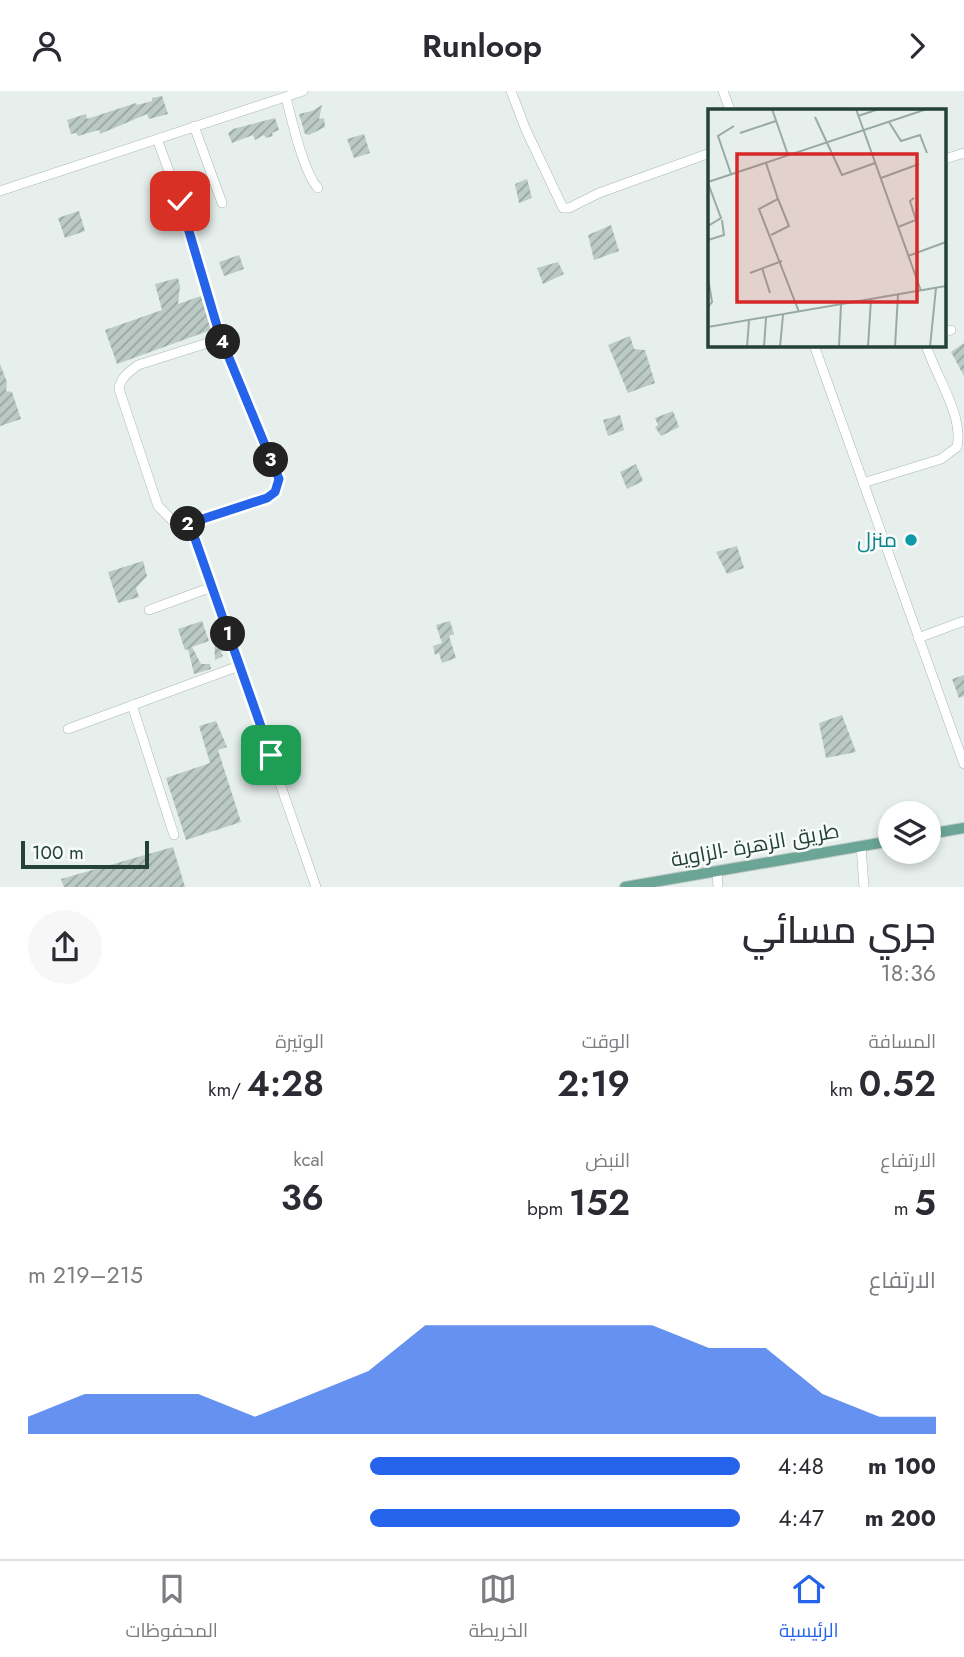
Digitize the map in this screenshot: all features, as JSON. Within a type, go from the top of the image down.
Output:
[{"type":"main road","points":[[941,832],[964,828]]},
{"type":"main road","name":"طريق الزهرة -الزاوية","points":[[625,887],[878,843]]},
{"type":"street","points":[[0,191],[194,126],[270,96],[286,97],[303,91]]},
{"type":"street","points":[[511,91],[564,208],[708,154]]},
{"type":"street","points":[[723,91],[730,109]]},
{"type":"street","points":[[286,97],[304,156],[318,188]]},
{"type":"street","points":[[194,126],[222,203]]},
{"type":"street","points":[[157,139],[180,201],[220,336],[279,479],[275,492],[267,498],[181,526]]},
{"type":"street","points":[[946,159],[964,153]]},
{"type":"street","points":[[220,336],[214,341],[138,365],[128,372],[120,383],[122,398],[158,506],[173,521],[193,533],[316,887]]},
{"type":"street","points":[[815,347],[964,764]]},
{"type":"street","points":[[863,483],[941,459],[957,447],[959,439],[955,417],[927,347]]},
{"type":"street","points":[[149,610],[212,587]]},
{"type":"street","points":[[918,638],[964,621]]},
{"type":"street","points":[[68,729],[239,666]]},
{"type":"street","points":[[132,705],[174,835]]},
{"type":"street","points":[[861,846],[864,887]]},
{"type":"street","points":[[717,871],[718,887]]},
{"type":"building","points":[[162,96],[168,114],[149,119],[147,114],[100,134],[99,130],[78,136],[76,133],[71,134],[67,120],[86,114],[87,119]]},
{"type":"building","points":[[322,105],[319,119],[324,118],[325,127],[309,135],[305,134],[299,114]]},
{"type":"building","points":[[275,118],[279,130],[272,133],[273,136],[266,138],[264,135],[255,140],[253,135],[232,143],[228,133],[233,129]]},
{"type":"building","points":[[364,134],[370,153],[354,158],[347,139]]},
{"type":"building","points":[[527,179],[532,198],[519,203],[515,184]]},
{"type":"building","points":[[79,211],[85,231],[65,238],[58,218]]},
{"type":"building","points":[[611,225],[619,251],[594,260],[588,235]]},
{"type":"building","points":[[239,255],[244,269],[224,276],[219,262]]},
{"type":"building","points":[[558,262],[564,274],[543,284],[537,268]]},
{"type":"building","points":[[178,278],[178,304],[201,296],[211,330],[117,364],[105,330],[162,310],[155,284]]},
{"type":"building","points":[[630,336],[634,349],[645,350],[655,383],[628,393],[608,345]]},
{"type":"building","points":[[964,343],[964,376],[951,352]]},
{"type":"building","points":[[0,364],[7,382],[6,391],[12,392],[21,419],[0,426]]},
{"type":"building","points":[[673,411],[679,427],[661,436],[655,427],[658,425],[655,418]]},
{"type":"building","points":[[620,415],[624,430],[608,436],[603,420]]},
{"type":"building","points":[[636,464],[643,481],[627,489],[620,472]]},
{"type":"building","points":[[737,546],[744,568],[727,574],[716,552]]},
{"type":"building","points":[[143,561],[147,576],[136,588],[139,597],[118,603],[108,572]]},
{"type":"building","points":[[202,621],[209,641],[192,647],[201,664],[210,664],[211,669],[194,674],[188,649],[185,650],[178,629]]},
{"type":"building","points":[[450,621],[454,634],[449,636],[456,658],[442,663],[439,653],[435,655],[433,646],[442,643],[436,625]]},
{"type":"building","points":[[214,636],[218,644],[224,643],[226,650],[221,652],[223,656],[215,660]]},
{"type":"building","points":[[964,675],[964,696],[959,698],[952,679]]},
{"type":"building","points":[[842,715],[856,752],[826,758],[819,723]]},
{"type":"building","points":[[216,721],[227,747],[218,750],[241,822],[186,840],[166,778],[210,763],[199,726]]},
{"type":"building","points":[[173,847],[185,887],[64,887],[61,879]]},
{"type":"place","name":"منزل","points":[[911,540]]},
{"type":"route","points":[[180,201],[220,328],[220,336],[279,479],[275,492],[267,498],[181,526],[193,533],[271,755]]}]
